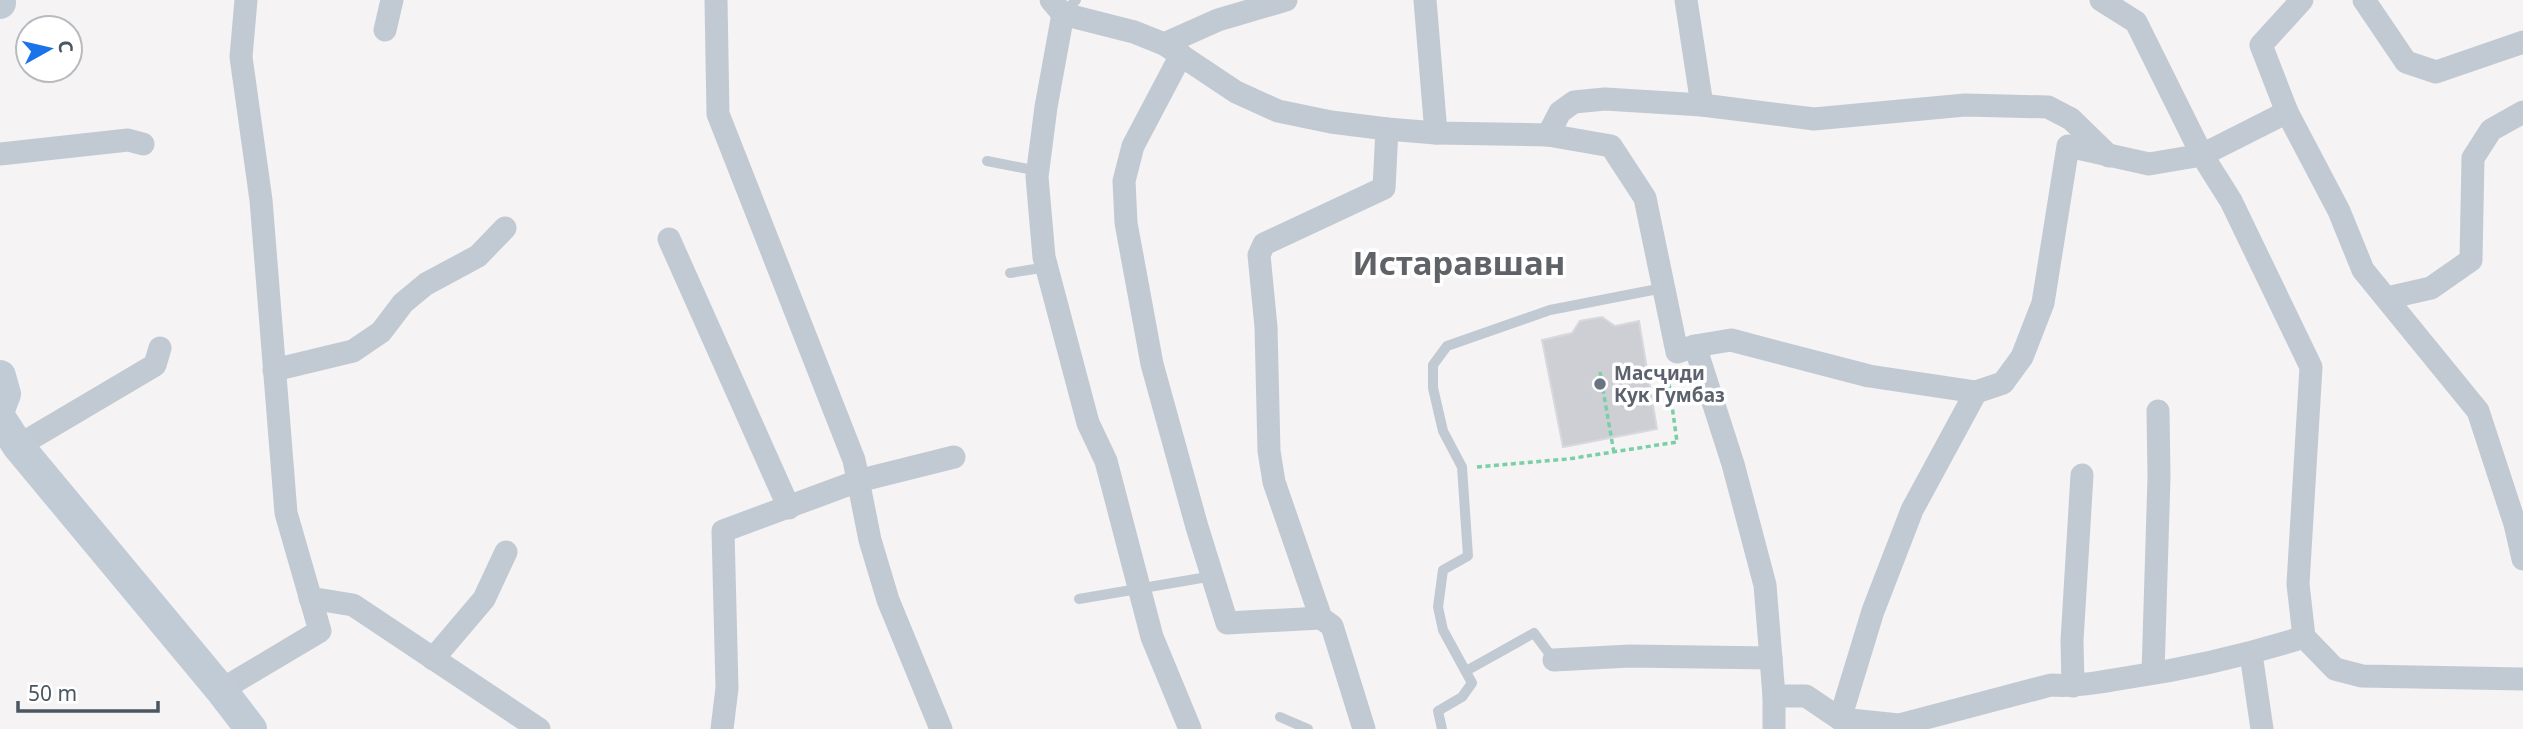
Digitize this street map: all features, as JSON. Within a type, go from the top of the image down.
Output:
[{"type":"main road","points":[[0,376],[5,394],[0,407]]},
{"type":"main road","points":[[0,418],[18,446],[251,729]]},
{"type":"street","points":[[221,690],[320,631],[286,513],[261,200],[241,57],[246,0]]},
{"type":"street","points":[[385,30],[392,0]]},
{"type":"street","points":[[716,0],[718,114],[854,460],[870,540],[888,600],[942,729]]},
{"type":"street","points":[[1286,0],[1218,20],[1172,49],[1133,146],[1124,181],[1126,223],[1152,365],[1227,623],[1321,618]]},
{"type":"street","points":[[1425,0],[1436,133]]},
{"type":"street","points":[[1686,0],[1702,105]]},
{"type":"street","points":[[2101,0],[2136,22],[2202,155],[2231,201],[2311,366],[2298,584],[2304,637],[2335,668],[2362,676],[2523,679]]},
{"type":"street","points":[[2302,0],[2260,45],[2287,112],[2339,211],[2363,270],[2478,411],[2515,524],[2523,559]]},
{"type":"street","points":[[2364,0],[2406,62],[2436,72],[2523,41]]},
{"type":"street","points":[[1190,729],[1152,637],[1106,461],[1088,423],[1046,267],[1038,171],[1063,5],[1172,49],[1236,92],[1278,111],[1331,122],[1387,129],[1436,133],[1548,135],[1611,146],[1645,198],[1663,288],[1733,464],[1765,585],[1774,729]]},
{"type":"street","points":[[1548,135],[1560,112],[1574,102],[1605,99],[1702,105],[1814,119],[1965,105],[2048,107],[2071,119],[2109,156]]},
{"type":"street","points":[[1686,349],[1731,340],[1869,376],[1976,392],[2003,383],[2022,358],[2043,303],[2068,146],[2149,164],[2202,155],[2287,112]]},
{"type":"street","points":[[2387,298],[2431,288],[2471,260],[2473,158],[2491,130],[2523,112]]},
{"type":"street","points":[[1364,729],[1332,626],[1321,618],[1274,482],[1269,451],[1266,327],[1259,255],[1264,244],[1384,188],[1387,129]]},
{"type":"street","points":[[0,154],[128,140],[144,144]]},
{"type":"street","points":[[274,370],[353,351],[381,332],[403,303],[426,284],[478,256],[505,228]]},
{"type":"street","points":[[669,239],[789,508]]},
{"type":"street","points":[[18,446],[155,365],[160,348]]},
{"type":"street","points":[[1840,719],[1873,611],[1912,510],[1976,392]]},
{"type":"street","points":[[2154,673],[2160,477],[2158,411]]},
{"type":"street","points":[[722,729],[727,688],[723,531],[858,481],[954,457]]},
{"type":"street","points":[[2073,686],[2072,641],[2082,475]]},
{"type":"street","points":[[433,659],[484,599],[506,552]]},
{"type":"street","points":[[310,598],[353,605],[539,729]]},
{"type":"street","points":[[1774,696],[1806,696],[1840,719],[1899,725],[2052,685],[2073,686],[2154,673],[2251,654],[2304,637]]},
{"type":"street","points":[[2251,654],[2262,729]]},
{"type":"street","points":[[1554,660],[1630,656],[1771,659]]},
{"type":"lane","points":[[987,161],[1038,171]]},
{"type":"lane","points":[[1010,273],[1046,267]]},
{"type":"lane","points":[[1442,729],[1438,711],[1462,697],[1472,683],[1443,630],[1438,607],[1443,570],[1468,556],[1462,467],[1443,431],[1433,388],[1433,365],[1447,346],[1550,310],[1663,288]]},
{"type":"lane","points":[[1079,599],[1213,576]]},
{"type":"lane","points":[[1466,671],[1534,634],[1554,660]]},
{"type":"lane","points":[[1280,717],[1308,729]]},
{"type":"path","points":[[1462,467],[1614,453],[1677,442],[1667,367],[1686,349]]},
{"type":"path","points":[[1600,372],[1614,453]]},
{"type":"building","name":"Масҷиди Кук Гумбаз","points":[[1602,317],[1615,326],[1639,321],[1657,429],[1563,447],[1542,340],[1572,333],[1580,321]]},
{"type":"place","name":"Масҷиди Кук Гумбаз","points":[[1600,384]]},
{"type":"district","name":"Истаравшан","points":[[1459,262]]}]
